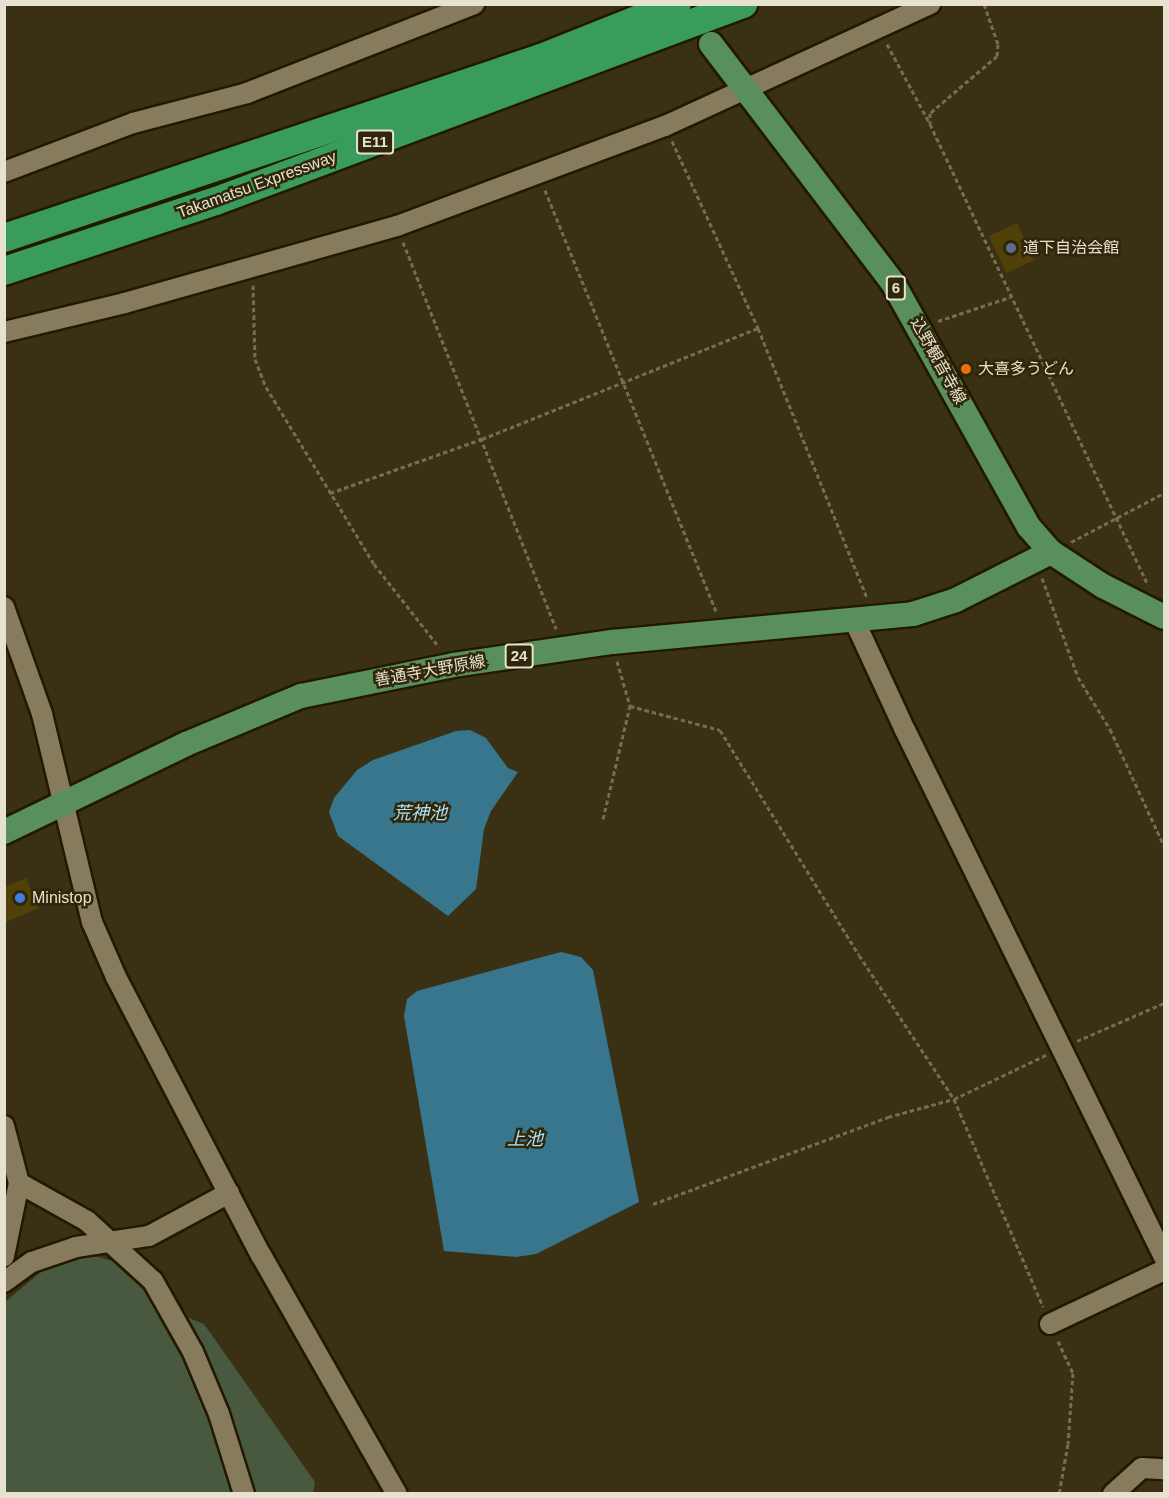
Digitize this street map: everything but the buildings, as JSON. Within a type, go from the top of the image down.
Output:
[{"type":"highway","name":"Takamatsu Expressway","points":[[4,238],[541,58],[677,4]]},
{"type":"highway","name":"Takamatsu Expressway","points":[[4,271],[216,201],[743,4]]},
{"type":"main road","name":"込野観音寺線","points":[[711,44],[864,241],[920,327],[1043,556],[1164,617]]},
{"type":"main road","name":"善通寺大野原線","points":[[4,832],[195,740],[300,696],[454,665],[564,651],[612,642],[866,621],[913,614],[956,600],[1043,556]]},
{"type":"street","points":[[4,172],[133,123],[247,93],[474,4]]},
{"type":"street","points":[[4,332],[125,303],[397,226],[665,126],[930,4]]},
{"type":"street","points":[[4,607],[42,714],[92,922],[116,977],[229,1193],[397,1494]]},
{"type":"street","points":[[866,621],[904,730],[1063,1048],[1164,1257]]},
{"type":"street","points":[[4,1126],[19,1183],[4,1256]]},
{"type":"street","points":[[19,1183],[87,1221],[153,1281],[193,1352],[219,1414],[244,1494]]},
{"type":"street","points":[[4,1282],[32,1262],[76,1247],[149,1236],[229,1193]]},
{"type":"street","points":[[1050,1324],[1164,1270]]},
{"type":"street","points":[[1113,1494],[1143,1468],[1164,1469]]},
{"type":"path","points":[[930,124],[930,113],[997,56],[998,44],[984,4]]},
{"type":"path","points":[[878,28],[959,179],[1010,297],[1149,587]]},
{"type":"path","points":[[665,126],[758,328],[866,621]]},
{"type":"path","points":[[539,174],[724,631]]},
{"type":"path","points":[[397,226],[564,651]]},
{"type":"path","points":[[252,266],[255,359],[266,387],[374,564],[454,665]]},
{"type":"path","points":[[920,327],[1010,297]]},
{"type":"path","points":[[330,492],[482,439],[758,328]]},
{"type":"path","points":[[1164,493],[1043,556],[1078,677],[1110,729],[1164,846]]},
{"type":"path","points":[[603,819],[630,706],[612,642]]},
{"type":"path","points":[[630,706],[720,729],[859,955],[954,1098],[1073,1373],[1068,1444],[1059,1494]]},
{"type":"path","points":[[653,1204],[888,1117],[954,1098],[1164,1003]]},
{"type":"green space","points":[[87,1254],[116,1262],[139,1277],[155,1299],[210,1404],[237,1493],[5,1494],[5,1302],[49,1265]]},
{"type":"green space","points":[[181,1315],[204,1324],[315,1482],[313,1493],[250,1493]]},
{"type":"water","name":"荒神池","points":[[470,730],[486,738],[508,768],[518,772],[491,811],[484,829],[476,889],[448,916],[338,836],[329,812],[334,798],[357,770],[373,760],[456,731]]},
{"type":"water","name":"上池","points":[[561,952],[581,957],[593,970],[639,1202],[536,1254],[516,1257],[444,1251],[404,1016],[407,999],[417,991]]},
{"type":"place","name":"道下自治会館","points":[[1011,248]]},
{"type":"place","name":"大喜多うどん","points":[[966,369]]},
{"type":"place","name":"Ministop","points":[[20,898]]}]
